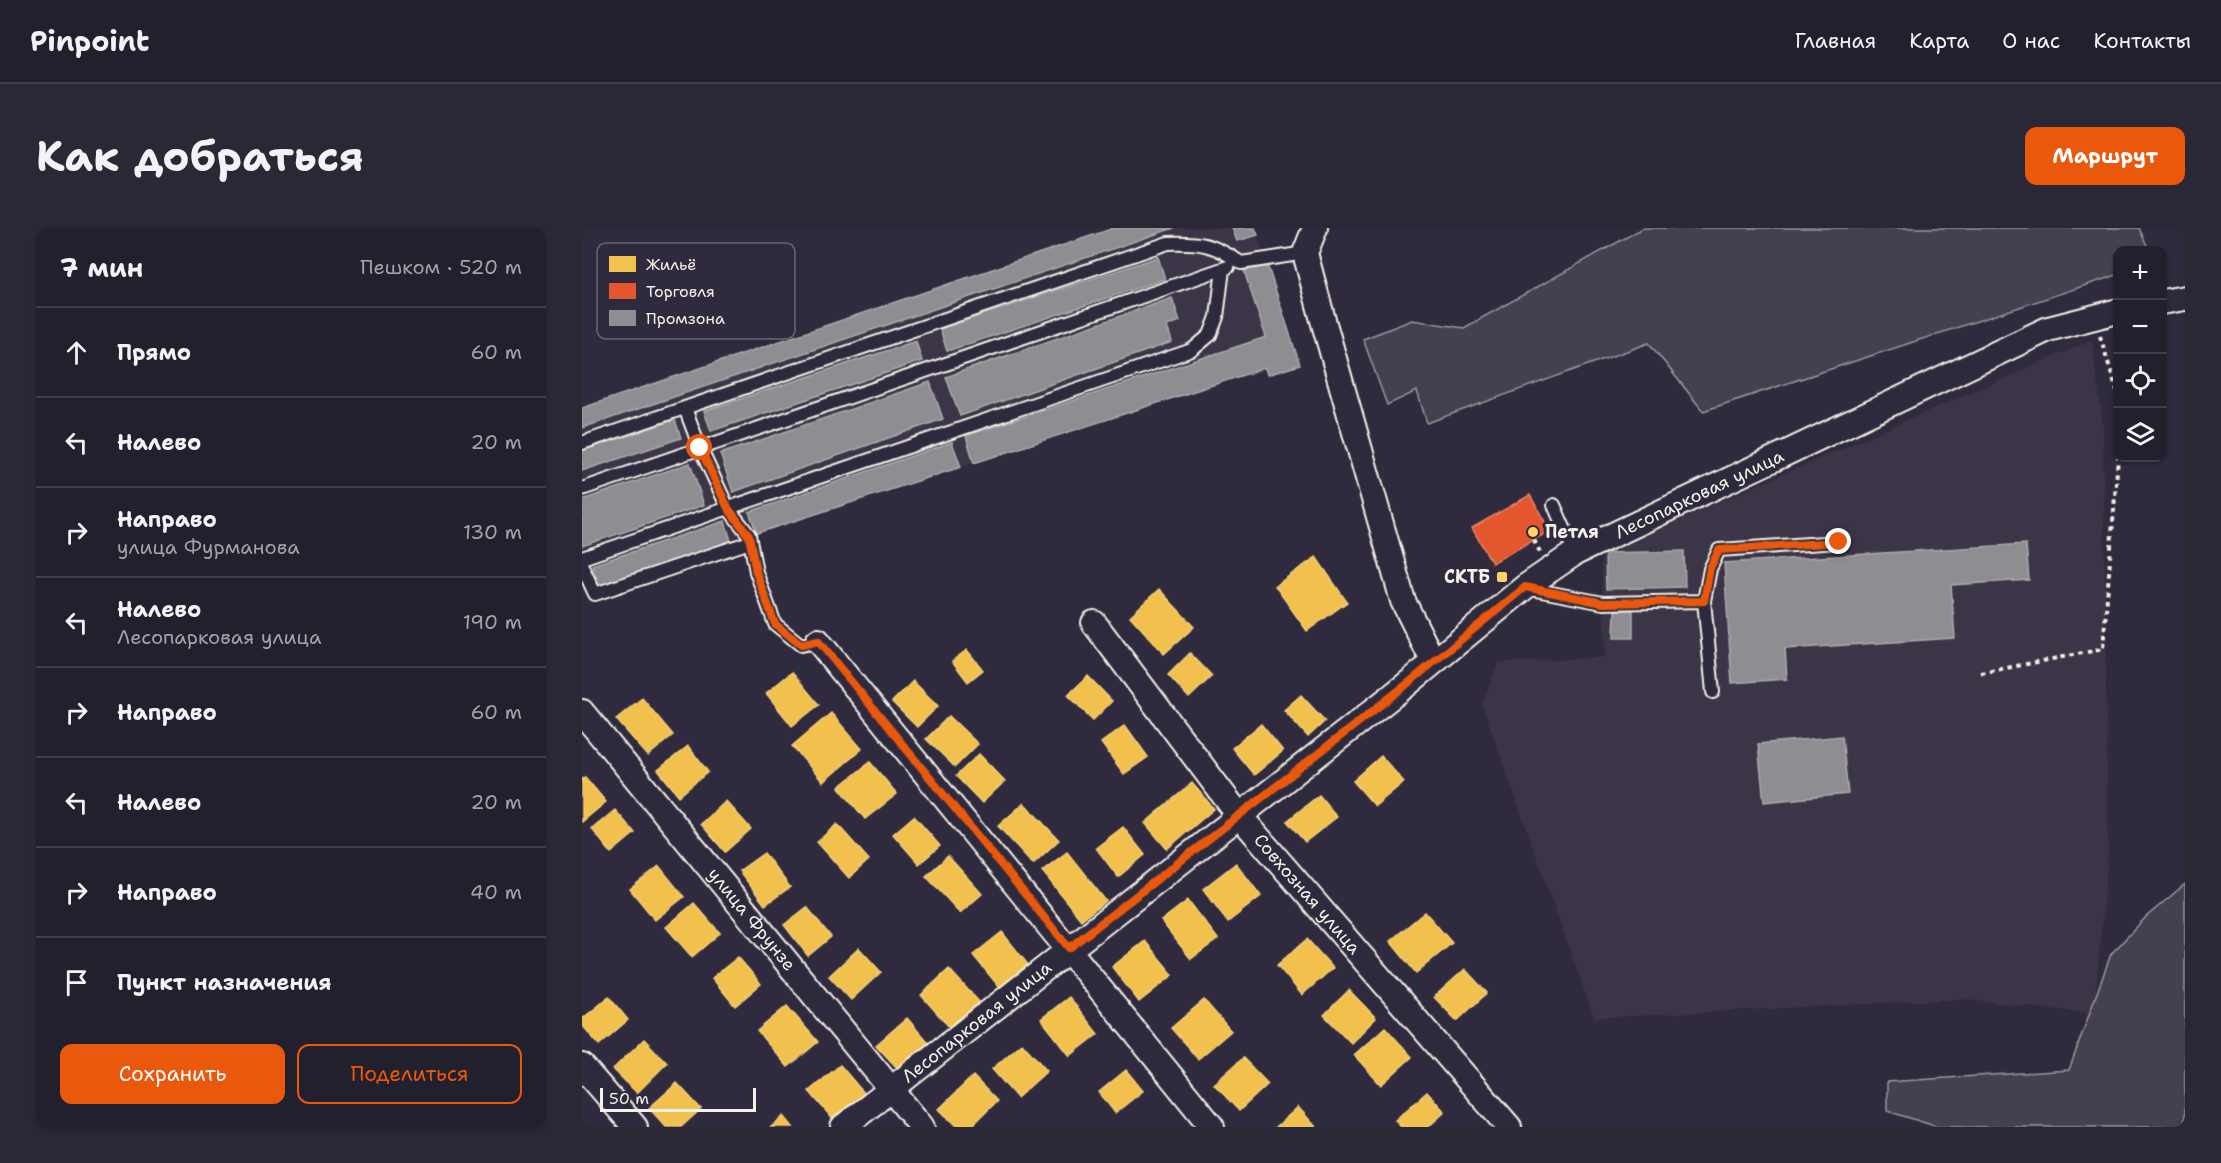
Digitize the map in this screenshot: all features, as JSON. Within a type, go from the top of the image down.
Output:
[{"type":"street","points":[[1315,228],[1305,253],[1403,601],[1433,662]]},
{"type":"street","points":[[2167,301],[2185,298]]},
{"type":"street","name":"Лесопарковая улица","points":[[843,1127],[1525,587],[1575,553],[2048,329],[2106,313]]},
{"type":"street","name":"Совхозная улица","points":[[1094,622],[1238,814],[1509,1127]]},
{"type":"street","points":[[818,641],[1212,1127]]},
{"type":"street","name":"улица Фрунзе","points":[[582,712],[890,1091],[922,1127]]},
{"type":"street","points":[[582,1066],[635,1127]]},
{"type":"lane","points":[[582,443],[1168,243],[1195,242],[1220,248],[1241,263]]},
{"type":"lane","points":[[582,489],[1223,268],[1305,253]]},
{"type":"lane","points":[[582,558],[1192,350],[1210,335],[1217,317],[1223,268]]},
{"type":"lane","points":[[685,408],[700,448],[728,508],[749,536],[756,572],[775,624],[801,645],[818,641]]},
{"type":"lane","points":[[1554,505],[1575,553]]},
{"type":"lane","points":[[582,566],[596,594],[750,542]]},
{"type":"lane","points":[[1713,692],[1704,601],[1710,568],[1719,550],[1839,542]]},
{"type":"lane","points":[[1525,587],[1603,603],[1704,601]]},
{"type":"path","points":[[2106,313],[2113,360]]},
{"type":"path","points":[[1981,673],[2103,649],[2118,462]]},
{"type":"shaded area","points":[[1114,228],[1255,228],[1300,365],[1267,375],[1265,368],[583,591],[582,408],[786,339],[795,339],[795,336]]},
{"type":"shaded area","points":[[1643,228],[2139,228],[2147,246],[2113,246],[2113,276],[1703,411],[1649,343],[1427,423],[1417,391],[1387,405],[1363,339],[1412,320],[1464,328]]},
{"type":"shaded area","points":[[2092,340],[2103,426],[2108,851],[2094,1014],[1962,999],[1594,1018],[1482,704],[1498,663],[1605,657],[1601,553]]},
{"type":"shaded area","points":[[2185,884],[2185,1127],[1938,1127],[1887,1111],[1887,1082],[2069,1070],[2111,954],[2146,917]]},
{"type":"building: Жильё","points":[[1316,557],[1347,602],[1307,631],[1275,586]]},
{"type":"building: Жильё","points":[[1159,589],[1194,627],[1164,654],[1130,616]]},
{"type":"building: Жильё","points":[[967,650],[983,670],[968,682],[952,661]]},
{"type":"building: Жильё","points":[[1190,653],[1212,676],[1189,698],[1168,675]]},
{"type":"building: Жильё","points":[[792,672],[819,705],[792,726],[766,693]]},
{"type":"building: Жильё","points":[[1088,676],[1112,701],[1093,720],[1068,695]]},
{"type":"building: Жильё","points":[[913,681],[938,706],[917,727],[892,702]]},
{"type":"building: Жильё","points":[[1301,695],[1325,721],[1308,737],[1284,710]]},
{"type":"building: Жильё","points":[[642,698],[673,735],[648,756],[616,719]]},
{"type":"building: Жильё","points":[[831,713],[862,749],[823,782],[792,746]]},
{"type":"building: Жильё","points":[[949,716],[978,744],[955,767],[926,739]]},
{"type":"building: Жильё","points":[[1261,724],[1283,751],[1254,775],[1232,748]]},
{"type":"building: Жильё","points":[[1125,725],[1148,757],[1124,774],[1101,743]]},
{"type":"building: Жильё","points":[[688,746],[708,772],[679,796],[658,770]]},
{"type":"building: Жильё","points":[[979,754],[1005,781],[982,803],[956,776]]},
{"type":"building: Жильё","points":[[1381,756],[1404,782],[1375,806],[1353,781]]},
{"type":"building: Жильё","points":[[870,762],[897,794],[865,819],[839,787]]},
{"type":"building: Жильё","points":[[585,777],[606,802],[582,822],[582,779]]},
{"type":"building: Жильё","points":[[1192,783],[1214,809],[1167,849],[1145,823]]},
{"type":"building: Жильё","points":[[1319,795],[1337,817],[1305,842],[1287,821]]},
{"type":"building: Жильё","points":[[726,801],[751,829],[725,852],[701,824]]},
{"type":"building: Жильё","points":[[1024,803],[1059,840],[1033,864],[998,826]]},
{"type":"building: Жильё","points":[[615,810],[635,833],[611,853],[592,829]]},
{"type":"building: Жильё","points":[[914,816],[940,846],[919,864],[893,834]]},
{"type":"building: Жильё","points":[[837,824],[869,860],[849,878],[817,842]]},
{"type":"building: Жильё","points":[[1123,827],[1145,855],[1118,877],[1096,848]]},
{"type":"building: Жильё","points":[[1067,852],[1106,901],[1081,920],[1042,871]]},
{"type":"building: Жильё","points":[[764,853],[790,887],[765,905],[739,871]]},
{"type":"building: Жильё","points":[[948,856],[982,894],[960,913],[926,876]]},
{"type":"building: Жильё","points":[[1236,863],[1261,896],[1228,922],[1203,889]]},
{"type":"building: Жильё","points":[[659,866],[684,897],[655,920],[630,889]]},
{"type":"building: Жильё","points":[[1188,900],[1218,939],[1191,959],[1161,921]]},
{"type":"building: Жильё","points":[[694,903],[720,933],[692,957],[666,927]]},
{"type":"building: Жильё","points":[[807,907],[831,937],[808,956],[784,925]]},
{"type":"building: Жильё","points":[[1425,912],[1452,943],[1416,973],[1390,941]]},
{"type":"building: Жильё","points":[[1002,932],[1029,966],[1000,988],[973,955]]},
{"type":"building: Жильё","points":[[1307,939],[1333,968],[1302,995],[1277,965]]},
{"type":"building: Жильё","points":[[1145,941],[1173,975],[1139,1002],[1112,967]]},
{"type":"building: Жильё","points":[[859,948],[881,972],[851,1000],[829,976]]},
{"type":"building: Жильё","points":[[738,957],[761,984],[735,1006],[712,978]]},
{"type":"building: Жильё","points":[[949,969],[980,1003],[951,1029],[921,995]]},
{"type":"building: Жильё","points":[[1465,969],[1487,993],[1457,1021],[1434,997]]},
{"type":"building: Жильё","points":[[1349,990],[1376,1018],[1351,1043],[1324,1015]]},
{"type":"building: Жильё","points":[[609,997],[628,1020],[599,1045],[582,1025],[582,1019]]},
{"type":"building: Жильё","points":[[1069,997],[1098,1034],[1070,1056],[1041,1019]]},
{"type":"building: Жильё","points":[[1204,1000],[1231,1031],[1198,1059],[1171,1028]]},
{"type":"building: Жильё","points":[[787,1006],[818,1042],[788,1067],[757,1031]]},
{"type":"building: Жильё","points":[[907,1018],[930,1045],[900,1071],[876,1045]]},
{"type":"building: Жильё","points":[[1385,1027],[1412,1057],[1381,1085],[1354,1055]]},
{"type":"building: Жильё","points":[[644,1039],[667,1063],[637,1093],[613,1069]]},
{"type":"building: Жильё","points":[[1022,1043],[1047,1071],[1017,1098],[992,1069]]},
{"type":"building: Жильё","points":[[1243,1058],[1268,1084],[1239,1111],[1214,1084]]},
{"type":"building: Жильё","points":[[840,1065],[867,1097],[836,1123],[809,1091]]},
{"type":"building: Жильё","points":[[1126,1070],[1143,1091],[1115,1113],[1099,1092]]},
{"type":"building: Жильё","points":[[973,1076],[997,1101],[971,1127],[957,1127],[939,1109]]},
{"type":"building: Жильё","points":[[677,1083],[701,1109],[681,1127],[666,1127],[649,1108]]},
{"type":"building: Жильё","points":[[1427,1092],[1445,1112],[1428,1127],[1401,1127],[1395,1120]]},
{"type":"building: Жильё","points":[[1298,1107],[1316,1127],[1276,1127]]},
{"type":"building: Жильё","points":[[784,1116],[793,1127],[771,1127]]},
{"type":"building: Торговля","points":[[1530,495],[1550,531],[1492,563],[1472,528]]},
{"type":"building: Промзона","points":[[1114,228],[1174,228],[582,428],[582,408],[786,339],[795,339],[795,336]]},
{"type":"building: Промзона","points":[[1232,228],[1255,228],[1258,235],[1237,241]]},
{"type":"building: Промзона","points":[[1158,257],[1165,279],[947,351],[940,329]]},
{"type":"building: Промзона","points":[[1267,264],[1300,365],[1267,375],[1265,368],[974,463],[966,436],[1266,337],[1244,271]]},
{"type":"building: Промзона","points":[[1172,298],[1180,321],[1167,326],[1172,342],[960,416],[946,377]]},
{"type":"building: Промзона","points":[[916,341],[922,361],[711,431],[704,411]]},
{"type":"building: Промзона","points":[[930,382],[943,419],[733,492],[720,454]]},
{"type":"building: Промзона","points":[[675,420],[681,438],[582,471],[582,451]]},
{"type":"building: Промзона","points":[[952,442],[961,467],[757,533],[749,512]]},
{"type":"building: Промзона","points":[[690,463],[704,505],[582,546],[582,500]]},
{"type":"building: Промзона","points":[[725,521],[731,541],[599,586],[592,565]]},
{"type":"building: Промзона","points":[[2026,544],[2029,580],[1951,585],[1955,638],[1785,649],[1787,679],[1732,683],[1724,563]]},
{"type":"building: Промзона","points":[[1684,551],[1685,587],[1606,589],[1605,553]]},
{"type":"building: Промзона","points":[[1615,610],[1633,610],[1633,638],[1614,638]]},
{"type":"building: Промзона","points":[[1842,736],[1848,794],[1764,802],[1758,744]]},
{"type":"place","name":"Петля","points":[[1533,532]]},
{"type":"place","name":"СКТБ","points":[[1502,577]]},
{"type":"route","points":[[700,448],[728,508],[749,536],[756,572],[775,624],[801,645],[818,641],[1069,948],[1406,685],[1525,587],[1603,603],[1704,601],[1710,568],[1719,550],[1839,542]]}]
